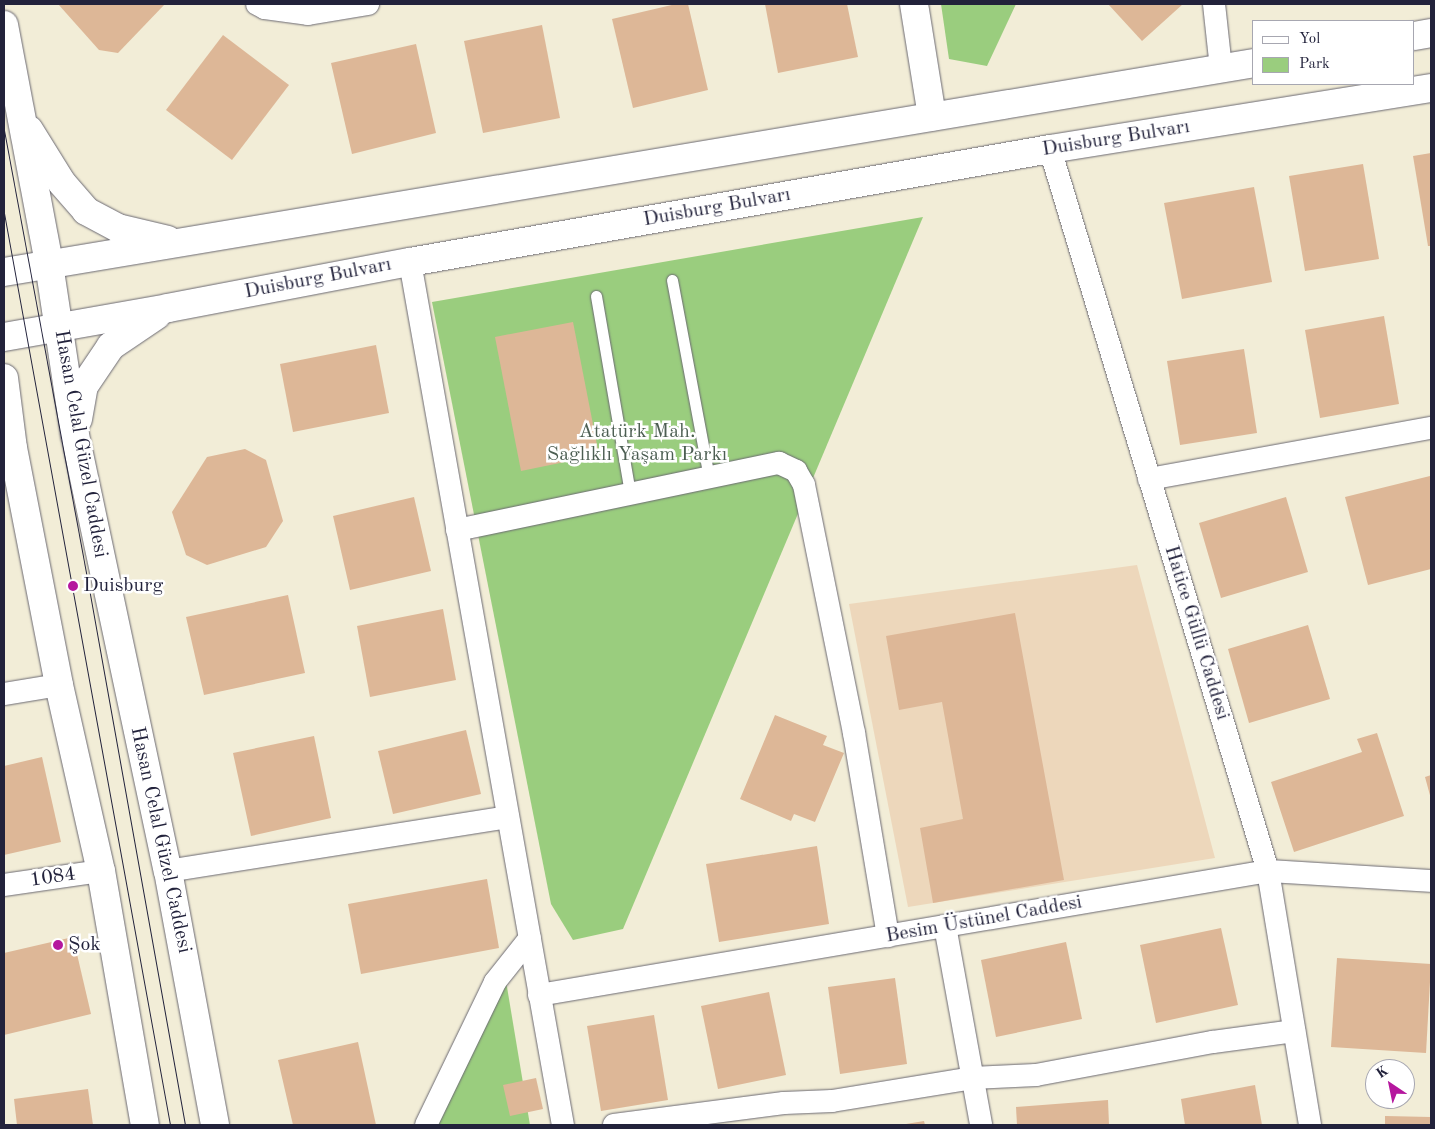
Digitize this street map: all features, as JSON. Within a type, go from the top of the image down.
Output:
[{"type":"main road","points":[[914,4],[932,117]]},
{"type":"main road","name":"Hasan Celal Güzel Caddesi","points":[[4,25],[49,264],[75,435],[168,871],[215,1125]]},
{"type":"main road","points":[[1415,36],[1431,33]]},
{"type":"main road","points":[[4,272],[182,244],[1252,63]]},
{"type":"main road","name":"Duisburg Bulvarı","points":[[4,337],[410,262],[1050,149],[1431,88]]},
{"type":"main road","points":[[21,117],[62,183],[86,211],[118,228],[182,244]]},
{"type":"main road","points":[[75,435],[84,386],[96,366],[111,346],[168,308]]},
{"type":"main road","points":[[4,378],[8,445],[59,685],[102,871],[145,1125]]},
{"type":"street","points":[[257,4],[265,8],[308,14],[368,4]]},
{"type":"street","points":[[1214,4],[1221,68]]},
{"type":"street","name":"Hatice Güllü Caddesi","points":[[1050,149],[1268,872],[1310,1125]]},
{"type":"street","points":[[410,262],[563,1125]]},
{"type":"street","points":[[1149,479],[1431,428]]},
{"type":"street","points":[[457,530],[779,463],[796,471],[804,485],[854,733],[888,936]]},
{"type":"street","points":[[4,694],[59,685]]},
{"type":"street","points":[[168,871],[508,817]]},
{"type":"street","name":"1084","points":[[4,884],[102,871]]},
{"type":"street","name":"Besim Üstünel Caddesi","points":[[540,995],[1268,872],[1431,881]]},
{"type":"street","points":[[945,926],[981,1125]]},
{"type":"street","points":[[426,1125],[494,982],[530,938]]},
{"type":"street","points":[[614,1125],[784,1103],[832,1102],[972,1078],[1036,1074],[1213,1042],[1294,1031]]},
{"type":"lane","points":[[672,280],[709,477]]},
{"type":"lane","points":[[596,296],[630,493]]},
{"type":"shaded area","points":[[1137,565],[1215,858],[908,907],[849,604]]},
{"type":"green space","points":[[941,4],[1016,4],[987,66],[949,59]]},
{"type":"green space","name":"Atatürk Mah. Sağlıklı Yaşam Parkı","points":[[923,217],[623,929],[573,940],[551,904],[432,302]]},
{"type":"green space","points":[[506,981],[530,1125],[438,1125]]},
{"type":"building","points":[[58,4],[165,4],[118,53],[99,50]]},
{"type":"building","points":[[676,4],[688,4],[708,90],[633,108],[612,19]]},
{"type":"building","points":[[765,4],[847,4],[858,57],[778,73]]},
{"type":"building","points":[[1108,4],[1183,4],[1142,41]]},
{"type":"building","points":[[542,25],[560,118],[483,133],[464,41]]},
{"type":"building","points":[[223,35],[289,85],[232,160],[166,110]]},
{"type":"building","points":[[416,44],[436,133],[352,154],[331,63]]},
{"type":"building","points":[[1431,153],[1431,246],[1428,246],[1413,156]]},
{"type":"building","points":[[1363,164],[1379,259],[1305,271],[1289,176]]},
{"type":"building","points":[[1254,187],[1272,282],[1182,299],[1164,203]]},
{"type":"building","points":[[1384,316],[1399,404],[1320,418],[1305,330]]},
{"type":"building","points":[[573,322],[599,455],[521,471],[495,337]]},
{"type":"building","points":[[376,345],[389,413],[293,432],[280,364]]},
{"type":"building","points":[[1244,349],[1257,433],[1180,445],[1167,361]]},
{"type":"building","points":[[245,449],[266,460],[283,521],[266,547],[207,565],[186,555],[172,512],[207,457]]},
{"type":"building","points":[[1430,476],[1431,569],[1368,585],[1345,497]]},
{"type":"building","points":[[414,497],[431,571],[350,590],[333,516]]},
{"type":"building","points":[[1286,497],[1308,572],[1221,598],[1199,523]]},
{"type":"building","points":[[288,595],[305,673],[204,695],[186,617]]},
{"type":"building","points":[[443,609],[456,680],[370,697],[357,626]]},
{"type":"building","points":[[1015,613],[1064,880],[933,903],[920,828],[963,819],[942,702],[899,710],[886,636]]},
{"type":"building","points":[[1308,625],[1330,699],[1249,723],[1228,649]]},
{"type":"building","points":[[775,715],[827,736],[823,745],[844,753],[815,822],[794,814],[791,821],[740,799]]},
{"type":"building","points":[[466,730],[481,794],[393,814],[378,751]]},
{"type":"building","points":[[1377,733],[1404,816],[1294,852],[1271,782],[1362,752],[1357,739]]},
{"type":"building","points":[[314,736],[331,818],[251,836],[233,753]]},
{"type":"building","points":[[42,757],[61,842],[4,855],[4,766]]},
{"type":"building","points":[[1431,775],[1431,799],[1425,777]]},
{"type":"building","points":[[817,846],[829,924],[719,942],[706,864]]},
{"type":"building","points":[[487,879],[499,948],[361,974],[348,904]]},
{"type":"building","points":[[1221,928],[1238,1005],[1156,1023],[1140,945]]},
{"type":"building","points":[[73,937],[91,1014],[4,1035],[4,953]]},
{"type":"building","points":[[1066,942],[1082,1019],[996,1037],[981,960]]},
{"type":"building","points":[[1337,958],[1431,964],[1426,1053],[1331,1047]]},
{"type":"building","points":[[895,978],[907,1064],[840,1074],[828,987]]},
{"type":"building","points":[[769,992],[786,1075],[718,1089],[701,1006]]},
{"type":"building","points":[[654,1015],[668,1100],[601,1111],[587,1026]]},
{"type":"building","points":[[358,1042],[376,1125],[293,1125],[278,1060]]},
{"type":"building","points":[[536,1078],[543,1109],[510,1116],[503,1085]]},
{"type":"building","points":[[1255,1085],[1262,1125],[1185,1125],[1181,1099]]},
{"type":"building","points":[[88,1089],[93,1125],[17,1125],[14,1099]]},
{"type":"building","points":[[1108,1100],[1109,1125],[1017,1125],[1016,1107]]},
{"type":"building","points":[[1385,1116],[1431,1117],[1431,1125],[1385,1125]]},
{"type":"building","points":[[924,1121],[925,1125],[906,1125],[906,1124]]},
{"type":"tram line","points":[[4,130],[88,583],[185,1125]]},
{"type":"tram line","points":[[4,213],[170,1125]]},
{"type":"place","name":"Duisburg","points":[[73,586]]},
{"type":"place","name":"Şok","points":[[58,945]]}]
